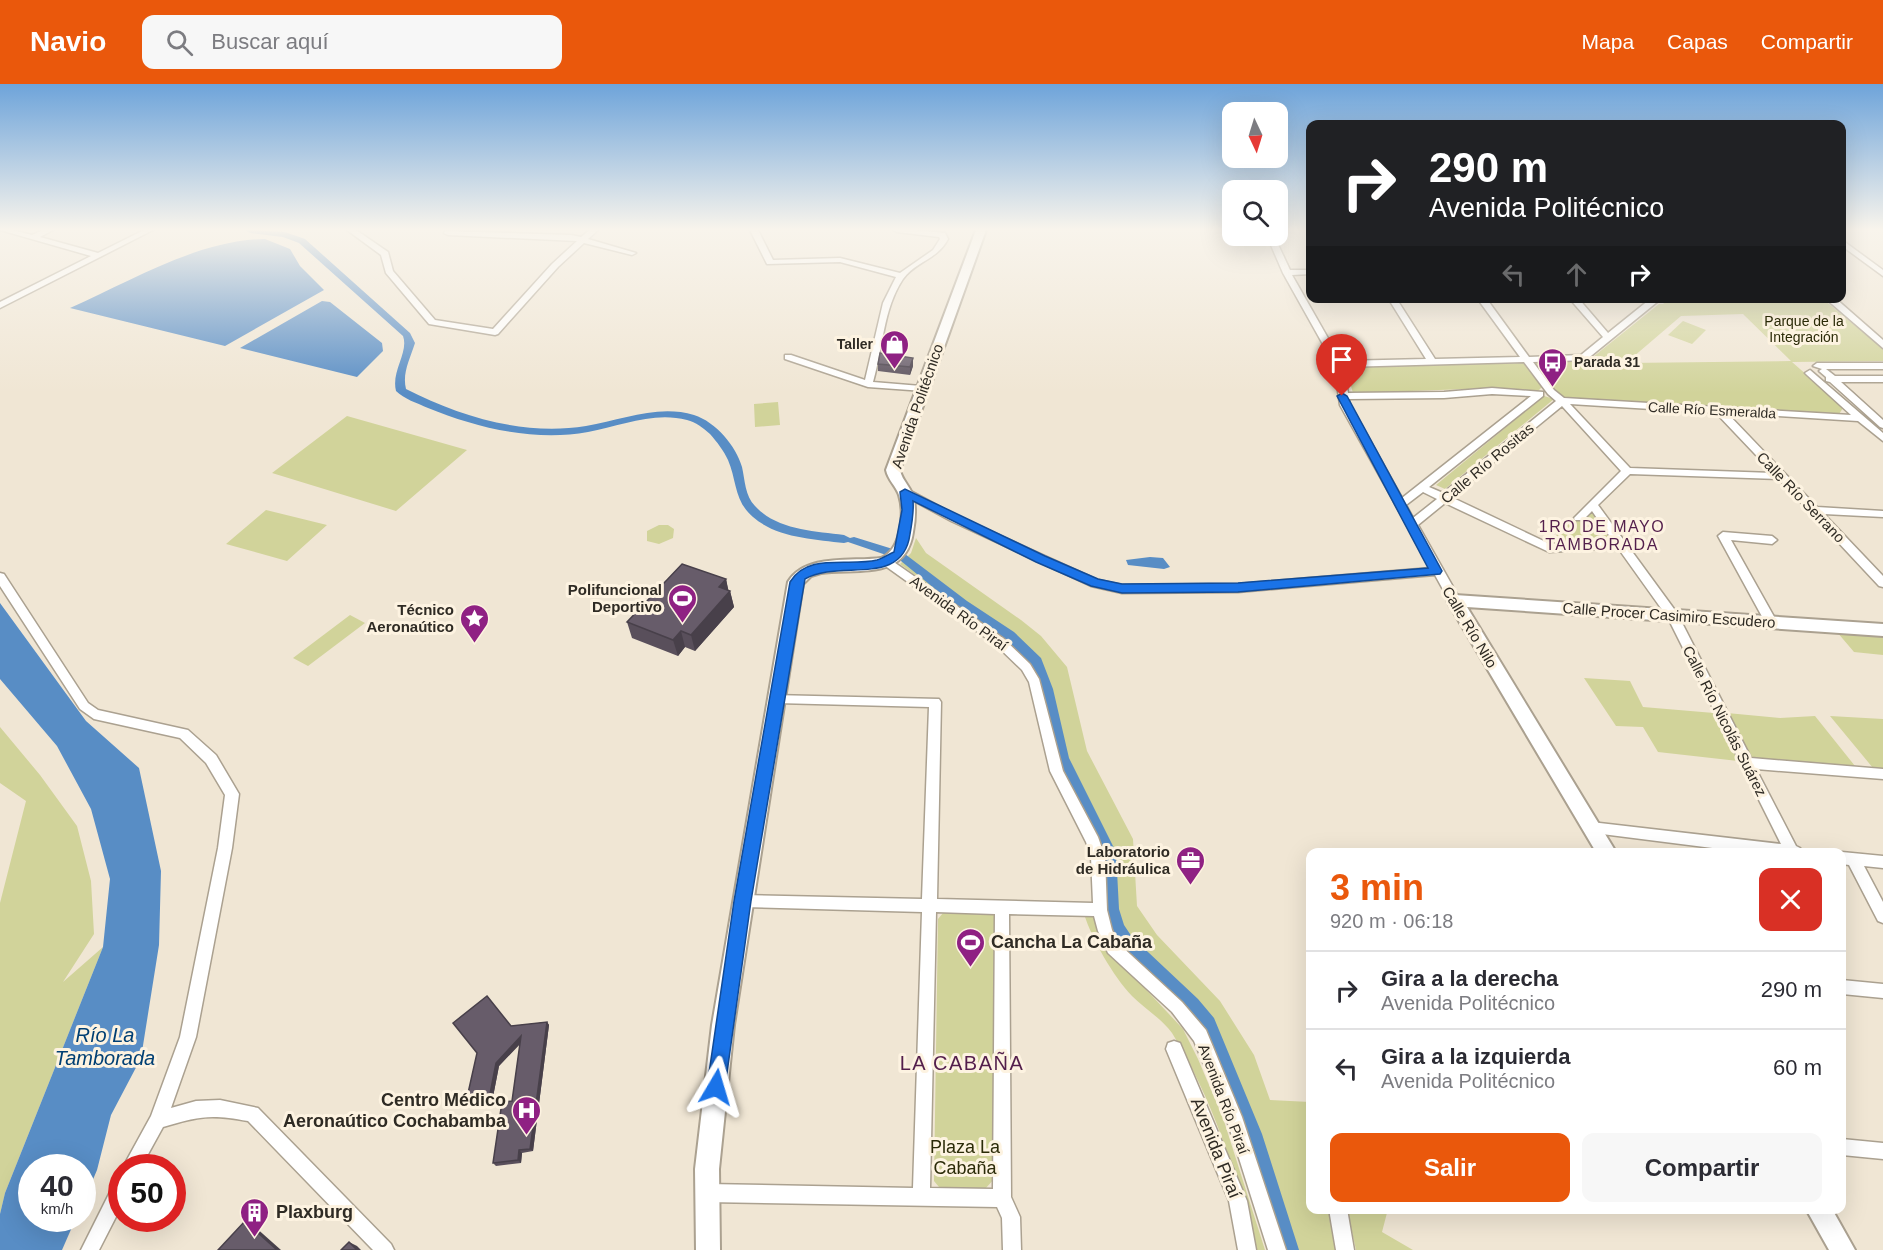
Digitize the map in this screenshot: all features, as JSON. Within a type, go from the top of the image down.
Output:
[{"type":"main road","name":"Avenida Politécnico","points":[[894,557],[908,510],[905,492],[893,475],[893,470],[960,284]]},
{"type":"main road","points":[[708,1250],[707,1169],[722,1036],[742,901],[796,582],[801,575],[814,568],[894,557]]},
{"type":"main road","name":"Calle Procer Casimiro Escudero","points":[[1455,601],[1883,630]]},
{"type":"main road","name":"Calle Río Nilo","points":[[1455,601],[1604,848]]},
{"type":"main road","points":[[1821,1214],[1842,1250]]},
{"type":"street","points":[[0,305],[40,284]]},
{"type":"street","points":[[401,284],[432,322],[495,332],[540,284]]},
{"type":"street","points":[[868,384],[877,358],[886,303],[896,284]]},
{"type":"street","name":"Calle Río Nilo","points":[[1293,284],[1338,364],[1342,396],[1436,571],[1455,601]]},
{"type":"street","points":[[1395,303],[1432,362]]},
{"type":"street","points":[[1485,303],[1551,392],[1627,471],[1781,476]]},
{"type":"street","points":[[1577,303],[1607,337]]},
{"type":"street","points":[[1338,364],[1583,358],[1650,303]]},
{"type":"street","points":[[1835,303],[1883,345]]},
{"type":"street","points":[[788,357],[868,384],[921,389]]},
{"type":"street","points":[[1818,372],[1883,366]]},
{"type":"street","points":[[1818,372],[1832,379],[1883,425]]},
{"type":"street","points":[[1818,372],[1883,438]]},
{"type":"street","points":[[1832,379],[1883,379]]},
{"type":"street","points":[[1342,396],[1444,395],[1492,391],[1537,394],[1551,392]]},
{"type":"street","name":"Calle Río Rositas","points":[[1400,505],[1537,394]]},
{"type":"street","name":"Calle Río Esmeralda","points":[[1562,401],[1861,418]]},
{"type":"street","name":"Calle Río Rositas","points":[[1412,525],[1562,401]]},
{"type":"street","name":"Calle Río Serrano","points":[[1719,410],[1883,583]]},
{"type":"street","points":[[1579,518],[1627,471]]},
{"type":"street","points":[[1421,487],[1549,548],[1622,544]]},
{"type":"street","points":[[905,492],[955,519],[1041,559],[1095,582],[1122,589],[1238,588],[1436,571]]},
{"type":"street","name":"Calle Río Nicolás Suárez","points":[[1593,505],[1673,616],[1790,848]]},
{"type":"street","points":[[1813,510],[1883,514]]},
{"type":"street","points":[[1771,622],[1723,536],[1772,540]]},
{"type":"street","name":"Avenida Río Piraí","points":[[894,557],[1000,642],[1026,667],[1035,682],[1057,771],[1093,841],[1098,857],[1100,910],[1105,931],[1113,948],[1177,1007],[1200,1036],[1234,1117],[1277,1250]]},
{"type":"street","points":[[0,577],[12,599],[84,706],[94,714],[184,734],[211,759],[232,794],[225,848],[188,1037],[158,1120],[139,1154]]},
{"type":"street","points":[[777,698],[935,702],[921,1198]]},
{"type":"street","points":[[1747,763],[1883,774]]},
{"type":"street","points":[[1591,828],[1765,848]]},
{"type":"street","points":[[1847,858],[1883,862]]},
{"type":"street","points":[[1847,858],[1883,916]]},
{"type":"street","points":[[742,901],[1100,910]]},
{"type":"street","points":[[1002,907],[1002,1198],[1011,1217],[1012,1250]]},
{"type":"street","points":[[1846,987],[1883,991]]},
{"type":"street","name":"Avenida Piraí","points":[[1174,1049],[1238,1201],[1247,1250]]},
{"type":"street","points":[[158,1120],[177,1113],[208,1109],[252,1114],[385,1250]]},
{"type":"street","points":[[1846,1147],[1883,1151]]},
{"type":"street","points":[[707,1193],[1002,1198]]},
{"type":"street","points":[[90,1250],[108,1214]]},
{"type":"street","points":[[1339,1214],[1346,1250]]},
{"type":"green space","name":"Parque de la Integración","points":[[1828,303],[1883,349],[1883,361],[1792,362],[1840,404],[1843,408],[1839,414],[1565,398],[1556,393],[1534,362],[1588,361],[1659,304]],"holes":[[[1743,314],[1791,361],[1626,363],[1681,316]]]},
{"type":"green space","points":[[1683,321],[1706,330],[1692,344],[1668,335]]},
{"type":"green space","points":[[1523,363],[1542,387],[1538,391],[1496,388],[1353,393],[1345,366]]},
{"type":"green space","points":[[1544,396],[1554,399],[1445,489],[1436,485]]},
{"type":"green space","points":[[778,402],[780,425],[755,427],[754,404]]},
{"type":"green space","points":[[347,416],[467,450],[396,511],[272,473]]},
{"type":"green space","points":[[266,510],[327,525],[287,561],[226,544]]},
{"type":"green space","points":[[1592,510],[1611,538],[1548,543],[1573,519],[1579,520]]},
{"type":"green space","points":[[659,525],[668,525],[674,529],[673,538],[659,544],[647,541],[647,531]]},
{"type":"green space","points":[[916,538],[926,553],[1041,636],[1067,667],[1087,751],[1133,839],[1137,906],[1157,935],[1220,1001],[1254,1055],[1270,1100],[1306,1102],[1306,1214],[1331,1214],[1338,1250],[1283,1250],[1205,1035],[1118,945],[1110,930],[1105,909],[1103,861],[1061,770],[1039,681],[1004,640],[900,564],[911,553]]},
{"type":"green space","points":[[350,615],[365,623],[308,666],[293,658]]},
{"type":"green space","points":[[1837,632],[1883,636],[1883,655],[1854,652]]},
{"type":"green space","points":[[1584,678],[1630,681],[1643,707],[1714,713],[1738,761],[1658,752],[1643,727],[1616,726]]},
{"type":"green space","points":[[1727,713],[1780,718],[1815,716],[1855,766],[1751,760]]},
{"type":"green space","points":[[1830,716],[1883,719],[1883,769],[1873,768]]},
{"type":"green space","points":[[0,727],[40,775],[77,826],[91,881],[94,934],[63,982],[103,947],[21,1154],[18,1154],[18,1160],[5,1193],[0,1214],[0,903],[26,801],[0,783]]},
{"type":"green space","name":"Plaza La Cabaña","points":[[943,913],[993,914],[997,919],[995,1178],[985,1189],[939,1187],[934,1181],[938,919]]},
{"type":"green space","points":[[1084,914],[1096,914],[1109,950],[1183,1029],[1223,1118],[1265,1250],[1255,1250],[1222,1138],[1186,1058],[1168,1028],[1132,996],[1118,978],[1098,946]]},
{"type":"green space","points":[[1348,1214],[1387,1214],[1382,1232],[1413,1250],[1356,1250]]},
{"type":"water","points":[[121,284],[318,284],[324,290],[225,346],[70,308]]},
{"type":"water","points":[[322,301],[330,302],[382,343],[383,351],[357,377],[240,348]]},
{"type":"water","points":[[1163,558],[1170,567],[1164,569],[1128,565],[1126,560]]},
{"type":"water","name":"Río La Tamborada","points":[[0,603],[86,721],[139,768],[161,871],[159,945],[141,1058],[111,1115],[96,1172],[96,1154],[21,1154],[103,947],[110,879],[91,809],[57,746],[0,679]]},
{"type":"water","name":"Río La Tamborada","points":[[18,1160],[18,1232],[70,1232],[62,1250],[0,1250],[0,1214],[5,1193]]},
{"type":"building","points":[[880,353],[913,358],[910,367],[878,364]]},
{"type":"building","name":"Polifuncional Deportivo","points":[[682,564],[726,579],[719,587],[730,591],[691,635],[681,631],[673,640],[627,622]]},
{"type":"building","name":"Centro Médico Aeronaútico Cochabamba","points":[[487,996],[511,1026],[547,1022],[530,1149],[519,1150],[518,1160],[493,1163],[502,1102],[512,1101],[521,1036],[496,1063],[489,1099],[466,1102],[477,1053],[453,1023]]},
{"type":"building","points":[[245,1221],[277,1250],[218,1250]]},
{"type":"building","points":[[349,1242],[357,1250],[341,1250]]},
{"type":"waterway","points":[[350,284],[407,335],[410,343],[400,372],[401,391],[444,411],[491,425],[515,429],[540,431],[586,429],[638,417],[664,414],[696,419],[710,428],[727,448],[736,467],[743,497],[759,516],[781,528],[844,539]]},
{"type":"waterway","points":[[854,541],[892,553]]},
{"type":"waterway","points":[[905,558],[962,604],[1009,635],[1036,662],[1046,689],[1062,758],[1108,852],[1111,909],[1117,928],[1126,942],[1192,1005],[1208,1024],[1253,1134],[1289,1250]]},
{"type":"place","name":"Taller","points":[[894,370]]},
{"type":"place","name":"Parada 31","points":[[1553,388]]},
{"type":"place","name":"Polifuncional Deportivo","points":[[683,624]]},
{"type":"place","name":"Técnico Aeronaútico","points":[[475,644]]},
{"type":"place","name":"Laboratorio de Hidráulica","points":[[1191,886]]},
{"type":"place","name":"Cancha La Cabaña","points":[[970,968]]},
{"type":"place","name":"Centro Médico Aeronaútico Cochabamba","points":[[527,1136]]},
{"type":"place","name":"Plaxburg","points":[[255,1238]]},
{"type":"district","name":"1RO DE MAYO TAMBORADA","points":[[1602,535]]},
{"type":"district","name":"LA CABAÑA","points":[[962,1063]]},
{"type":"route","points":[[716,1087],[742,901],[796,582],[801,575],[807,570],[821,567],[879,564],[888,562],[898,555],[902,549],[908,510],[905,492],[955,519],[1041,559],[1095,582],[1122,589],[1238,588],[1436,571],[1342,396]]}]
